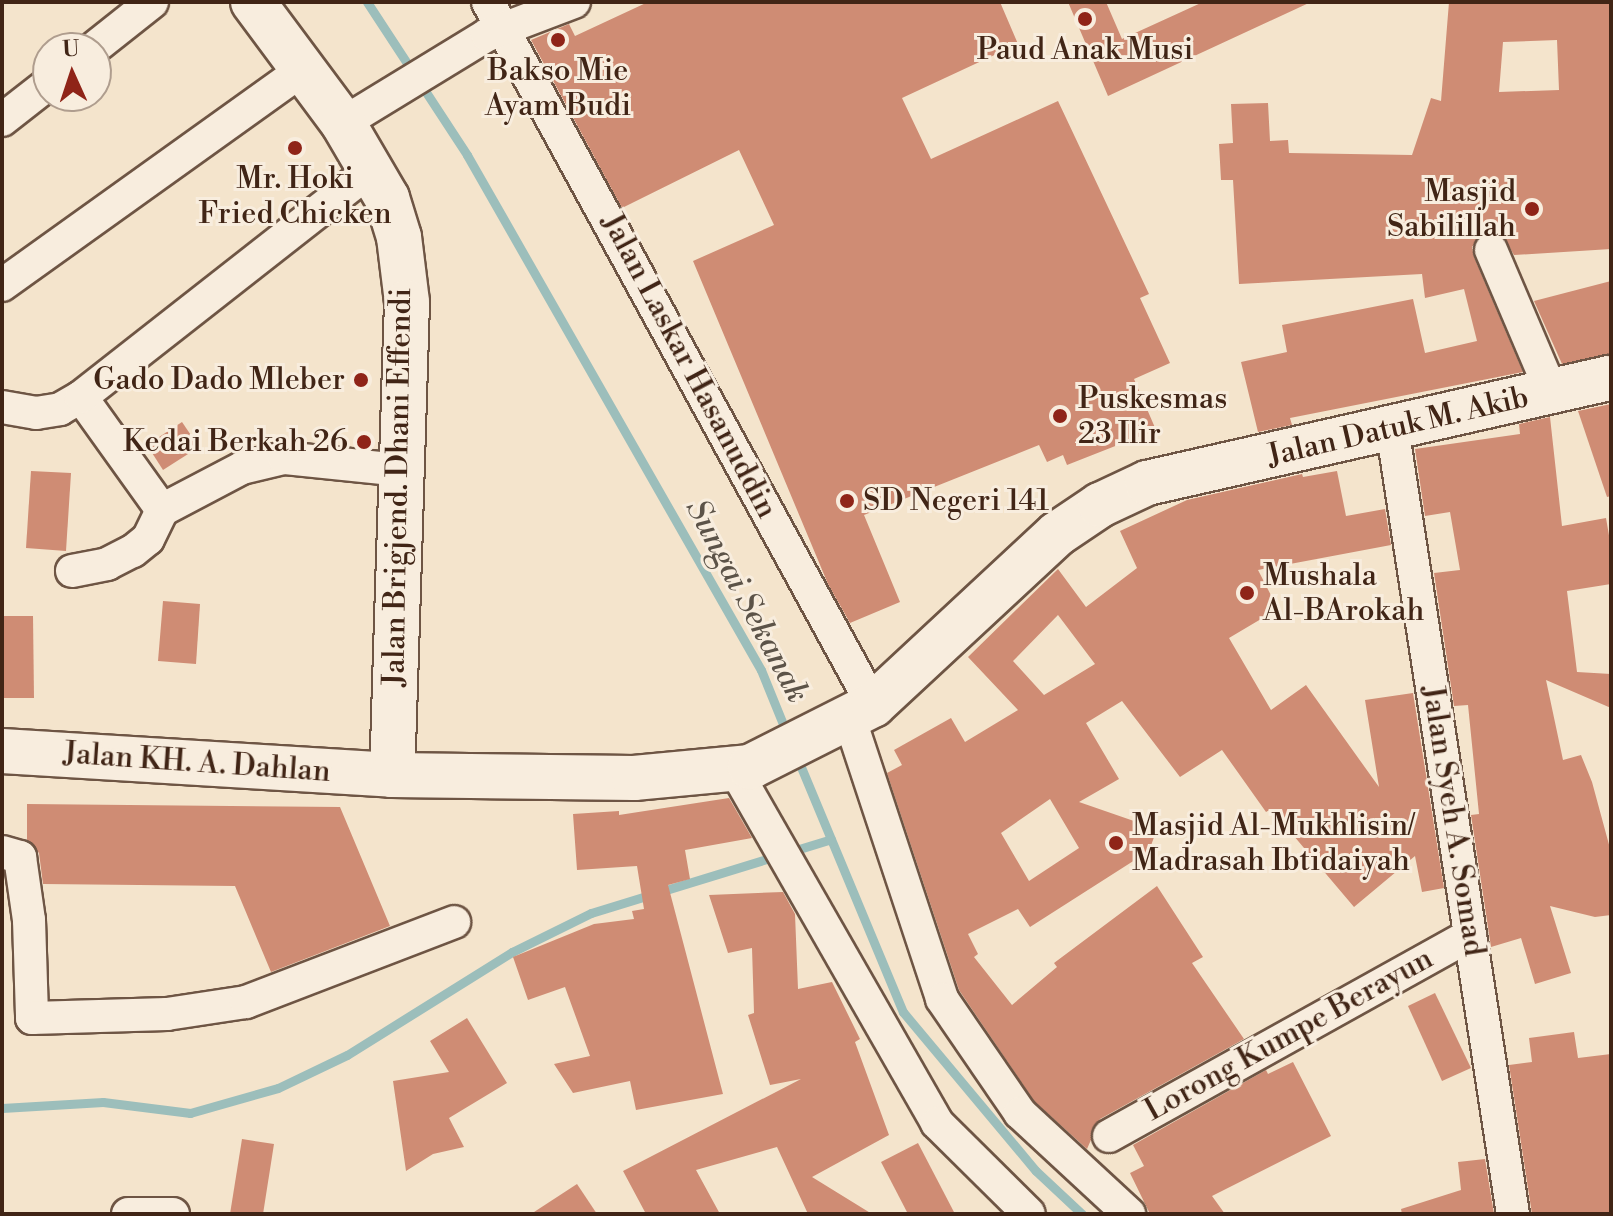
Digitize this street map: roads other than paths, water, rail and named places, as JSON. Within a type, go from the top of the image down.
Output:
[{"type":"street","points":[[112,34],[152,2]]},
{"type":"street","name":"Jalan Brigjend. Dhani Effendi","points":[[253,2],[305,68],[358,114],[371,170],[387,198],[399,237],[407,302],[392,775]]},
{"type":"street","points":[[358,114],[493,22],[574,2]]},
{"type":"street","name":"Jalan Laskar Hasanuddin","points":[[493,22],[853,715],[942,999],[1020,1113],[1129,1214]]},
{"type":"street","points":[[2,285],[305,68]]},
{"type":"street","points":[[2,120],[32,97]]},
{"type":"street","points":[[2,407],[36,413],[60,409],[81,397],[371,170]]},
{"type":"street","points":[[1491,250],[1552,393]]},
{"type":"street","name":"Jalan Datuk M. Akib","points":[[742,768],[853,715],[1057,534],[1100,505],[1147,483],[1611,378]]},
{"type":"street","points":[[81,397],[162,510]]},
{"type":"street","name":"Jalan Syeh A. Somad","points":[[1392,427],[1513,1214]]},
{"type":"street","points":[[72,571],[107,564],[133,551],[148,539],[162,510],[242,468],[284,458],[400,470]]},
{"type":"street","name":"Jalan KH. A. Dahlan","points":[[2,751],[392,775],[634,778],[742,768]]},
{"type":"street","points":[[742,768],[937,1123],[1023,1212]]},
{"type":"street","points":[[2,852],[20,857],[29,920],[32,1018],[167,1014],[246,1002],[454,922]]},
{"type":"street","name":"Lorong Kumpe Berayun","points":[[1109,1136],[1470,935]]},
{"type":"street","points":[[128,1214],[173,1214]]},
{"type":"waterway","name":"Sungai Sekanak","points":[[367,2],[467,155],[761,670],[787,734]]},
{"type":"waterway","name":"Sungai Sekanak","points":[[796,755],[903,1012],[1036,1171],[1082,1214]]},
{"type":"waterway","points":[[2,1108],[103,1102],[190,1113],[278,1088],[347,1055],[512,952],[591,913],[831,839]]},
{"type":"place","name":"Paud Anak Musi","points":[[1085,19]]},
{"type":"place","name":"Bakso Mie Ayam Budi","points":[[558,40]]},
{"type":"place","name":"Mr. Hoki Fried Chicken","points":[[295,148]]},
{"type":"place","name":"Masjid Sabilillah","points":[[1532,209]]},
{"type":"place","name":"Gado Dado Mleber","points":[[361,380]]},
{"type":"place","name":"Puskesmas 23 Ilir","points":[[1060,416]]},
{"type":"place","name":"Kedai Berkah 26","points":[[364,442]]},
{"type":"place","name":"SD Negeri 141","points":[[847,501]]},
{"type":"place","name":"Mushala Al-BArokah","points":[[1247,593]]},
{"type":"place","name":"Masjid Al-Mukhlisin/ Madrasah Ibtidaiyah","points":[[1116,843]]}]
